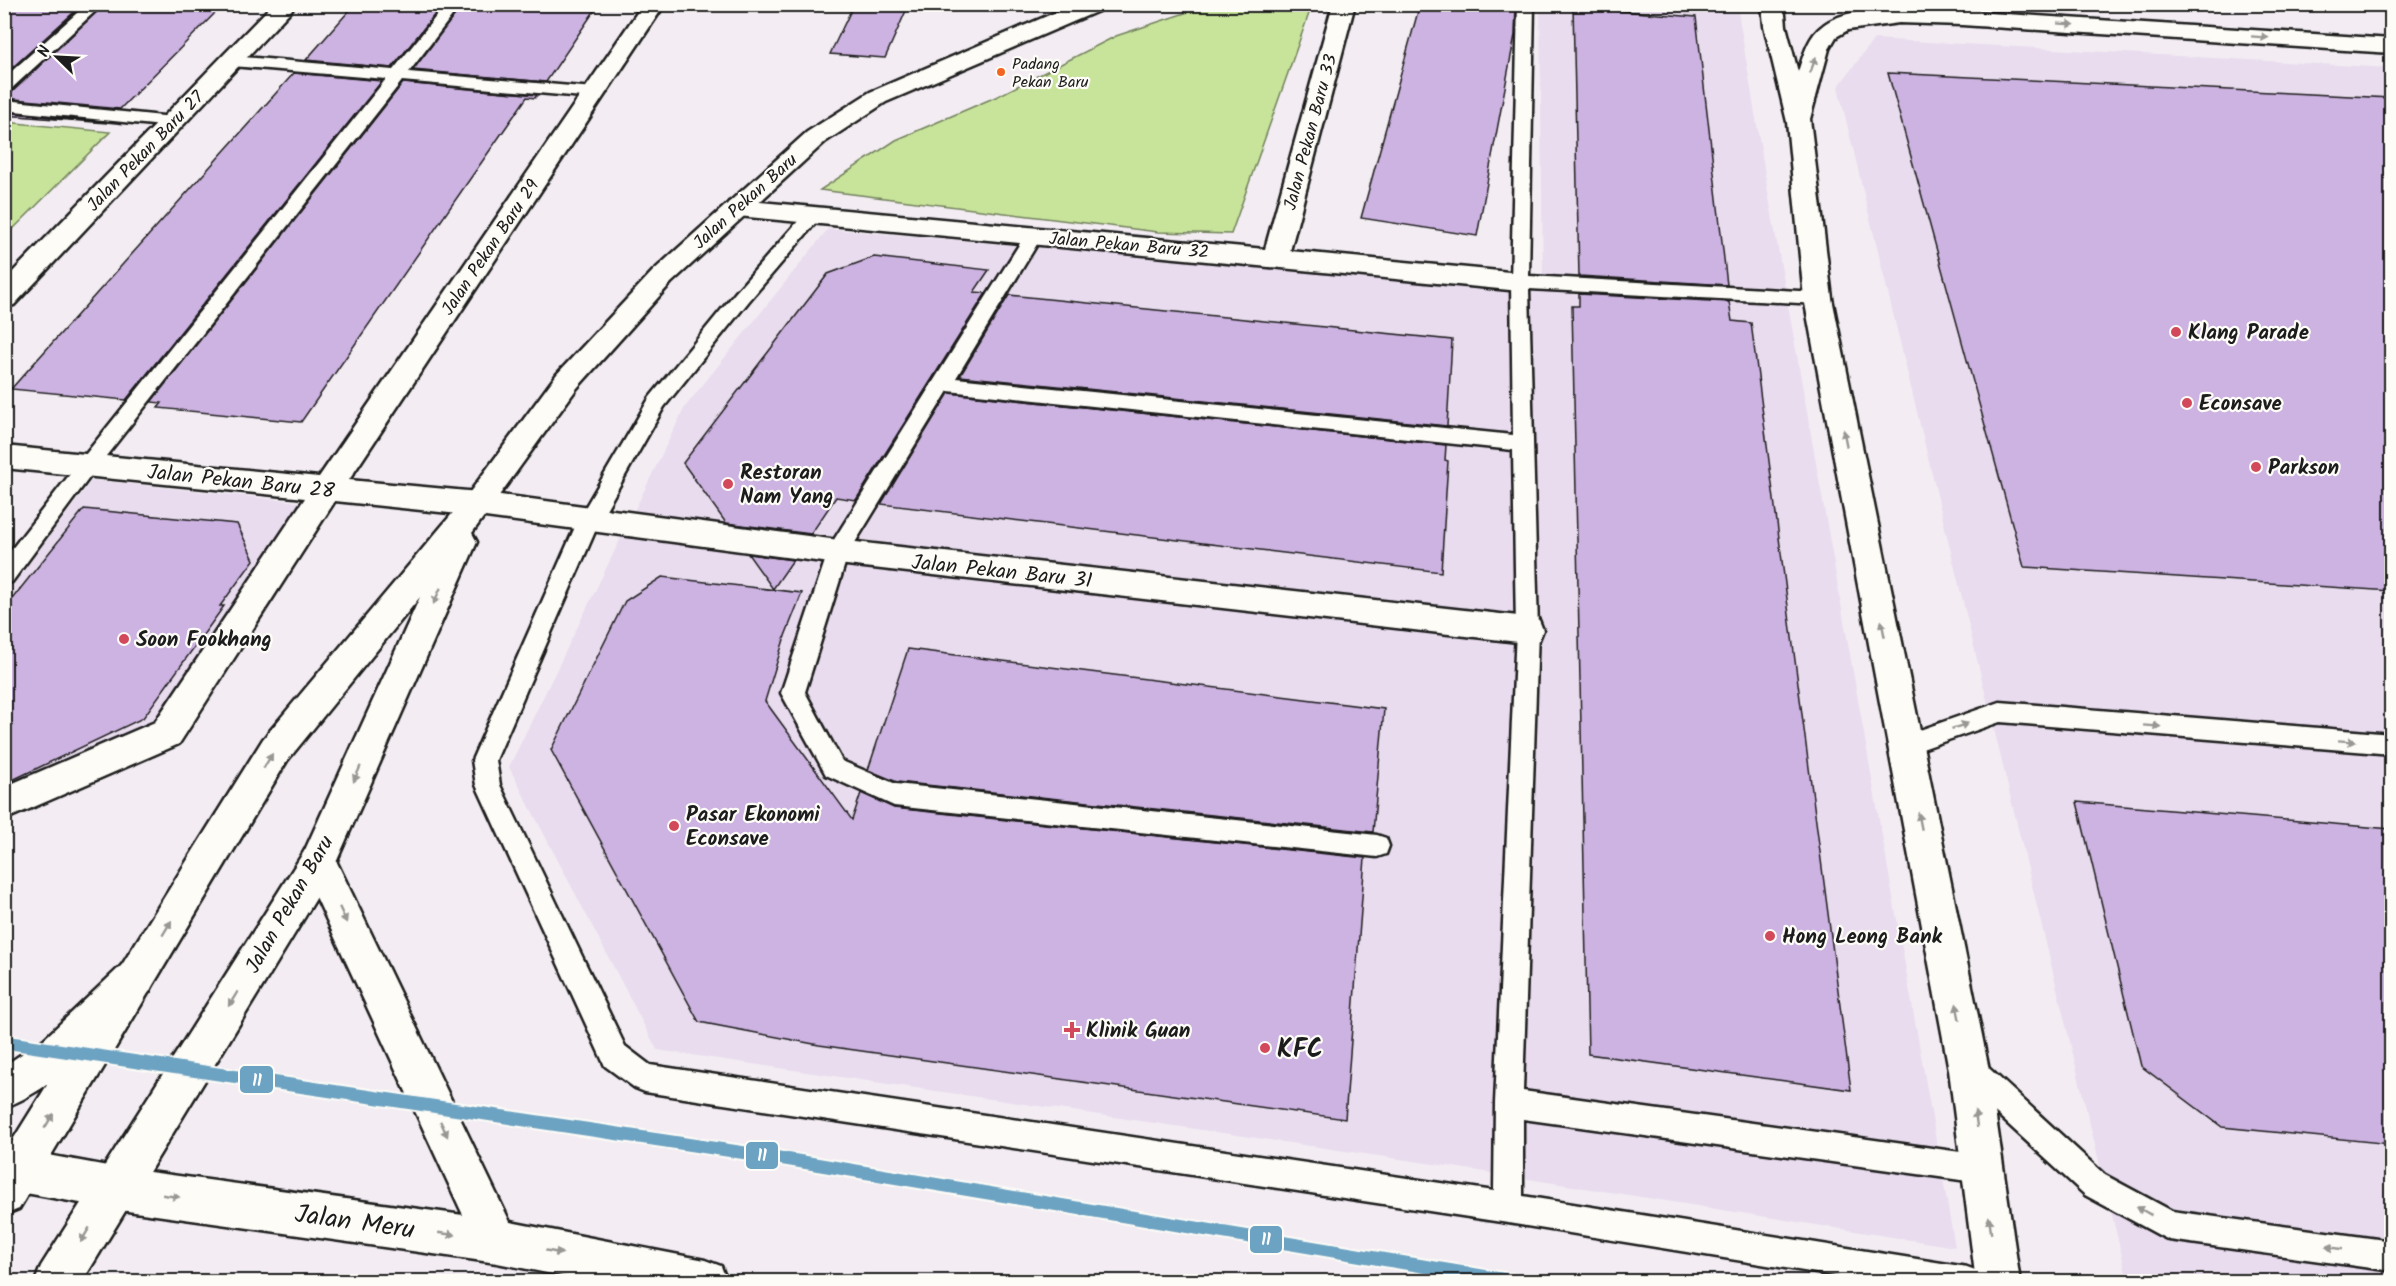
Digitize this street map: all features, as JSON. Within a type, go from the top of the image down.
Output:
[{"type":"main road","name":"Jalan Pekan Baru 27","points":[[4,298],[286,4]]},
{"type":"main road","name":"Jalan Pekan Baru 29","points":[[4,804],[167,733],[327,489],[654,4]]},
{"type":"main road","name":"Jalan Pekan Baru","points":[[9,1177],[136,978],[275,750],[478,504],[567,381],[662,277],[816,137],[878,98],[1095,4]]},
{"type":"main road","name":"Jalan Pekan Baru 33","points":[[1275,259],[1344,4]]},
{"type":"main road","points":[[1773,4],[1775,26],[1800,122],[1818,298],[1969,1070],[1998,1281]]},
{"type":"main road","points":[[1871,4],[1923,16]]},
{"type":"main road","points":[[1800,122],[1809,74],[1828,32],[1841,24],[1862,18],[1972,12],[2391,46]]},
{"type":"main road","name":"Jalan Pekan Baru 32","points":[[738,208],[1520,282]]},
{"type":"main road","name":"Jalan Pekan Baru 28","points":[[4,457],[478,504]]},
{"type":"main road","name":"Jalan Pekan Baru","points":[[57,1281],[318,862],[478,504]]},
{"type":"main road","name":"Jalan Pekan Baru 31","points":[[478,504],[838,552],[1527,630]]},
{"type":"main road","points":[[318,862],[497,1241]]},
{"type":"main road","points":[[4,1088],[25,1079],[49,1062],[136,978]]},
{"type":"main road","name":"Jalan Meru","points":[[9,1177],[113,1188],[497,1241],[705,1281]]},
{"type":"lane","points":[[4,87],[96,4]]},
{"type":"lane","points":[[4,576],[88,465],[454,4]]},
{"type":"lane","points":[[1508,1208],[1509,1104],[1527,630],[1520,282],[1526,4]]},
{"type":"lane","points":[[232,61],[594,93]]},
{"type":"lane","points":[[4,105],[173,122]]},
{"type":"lane","points":[[813,215],[742,297],[657,402],[590,518],[484,760],[488,784],[615,1056],[645,1078],[1508,1208],[1967,1281]]},
{"type":"lane","points":[[1033,236],[838,552],[793,693],[834,768],[894,795],[1377,846]]},
{"type":"lane","points":[[1520,282],[1818,298]]},
{"type":"lane","points":[[941,383],[1523,444]]},
{"type":"lane","points":[[1905,745],[2000,712],[2391,744]]},
{"type":"lane","points":[[1969,1070],[2095,1185],[2169,1225],[2391,1256]]},
{"type":"lane","points":[[1509,1104],[1983,1169]]},
{"type":"shaded area","points":[[1540,5],[1737,5],[1955,1247],[1447,1166],[657,1050],[509,767],[685,407],[828,229],[1543,292]]},
{"type":"shaded area","points":[[1874,39],[2391,68],[2391,1281],[2128,1281],[1838,87]]},
{"type":"shaded area","points":[[92,480],[300,502],[157,719],[5,791],[4,597]]},
{"type":"green space","points":[[1212,4],[1312,5],[1231,234],[1158,232],[820,190],[896,140],[998,96],[1116,36]]},
{"type":"green space","points":[[4,122],[110,132],[5,237]]},
{"type":"building","points":[[4,4],[83,4],[4,75]]},
{"type":"building","points":[[105,4],[224,4],[120,109],[4,98],[4,94],[12,92]]},
{"type":"building","points":[[355,4],[443,4],[392,68],[306,60]]},
{"type":"building","points":[[463,4],[599,4],[546,82],[413,70]]},
{"type":"building","points":[[854,4],[909,4],[885,58],[830,54]]},
{"type":"building","points":[[1420,4],[1516,4],[1515,35],[1477,236],[1361,218]]},
{"type":"building","points":[[1573,7],[1696,17],[1727,285],[1579,276]]},
{"type":"building","points":[[294,73],[382,81],[126,400],[11,389]]},
{"type":"building","name":"Klang Parade","points":[[1888,73],[2391,98],[2391,591],[2024,567]]},
{"type":"building","points":[[403,83],[537,95],[535,98],[527,97],[301,422],[158,408],[162,403],[151,402]]},
{"type":"building","points":[[4,112],[107,123],[4,115]]},
{"type":"building","points":[[874,257],[989,270],[974,292],[986,293],[856,500],[836,497],[811,534],[726,523],[683,463],[828,274]]},
{"type":"building","points":[[1579,294],[1729,302],[1732,321],[1751,323],[1851,1090],[1588,1054],[1572,306],[1579,306]]},
{"type":"building","points":[[1009,295],[1452,340],[1447,426],[960,376]]},
{"type":"building","points":[[949,393],[1446,445],[1445,460],[1448,461],[1441,572],[881,504]]},
{"type":"building","points":[[84,509],[237,524],[254,560],[220,606],[224,606],[143,718],[4,784],[4,609]]},
{"type":"building","points":[[748,554],[793,560],[773,589]]},
{"type":"building","points":[[662,577],[802,593],[785,636],[765,701],[852,820],[861,793],[894,808],[1365,858],[1345,1119],[819,1045],[699,1022],[551,750],[625,601]]},
{"type":"building","points":[[908,649],[1384,709],[1373,832],[897,782],[868,770]]},
{"type":"building","points":[[2077,802],[2391,829],[2391,1144],[2222,1127],[2141,1066]]},
{"type":"transit line","name":"11","points":[[4,1042],[773,1157],[1518,1282]]},
{"type":"place","name":"Padang Pekan Baru","points":[[1001,72]]},
{"type":"place","name":"Klang Parade","points":[[2176,332]]},
{"type":"place","name":"Econsave","points":[[2187,403]]},
{"type":"place","name":"Parkson","points":[[2256,467]]},
{"type":"place","name":"Restoran Nam Yang","points":[[728,484]]},
{"type":"place","name":"Soon Fookhang","points":[[124,639]]},
{"type":"place","name":"Pasar Ekonomi Econsave","points":[[674,826]]},
{"type":"place","name":"Hong Leong Bank","points":[[1770,936]]},
{"type":"place","name":"Klinik Guan","points":[[1072,1030]]},
{"type":"place","name":"KFC","points":[[1265,1048]]}]
